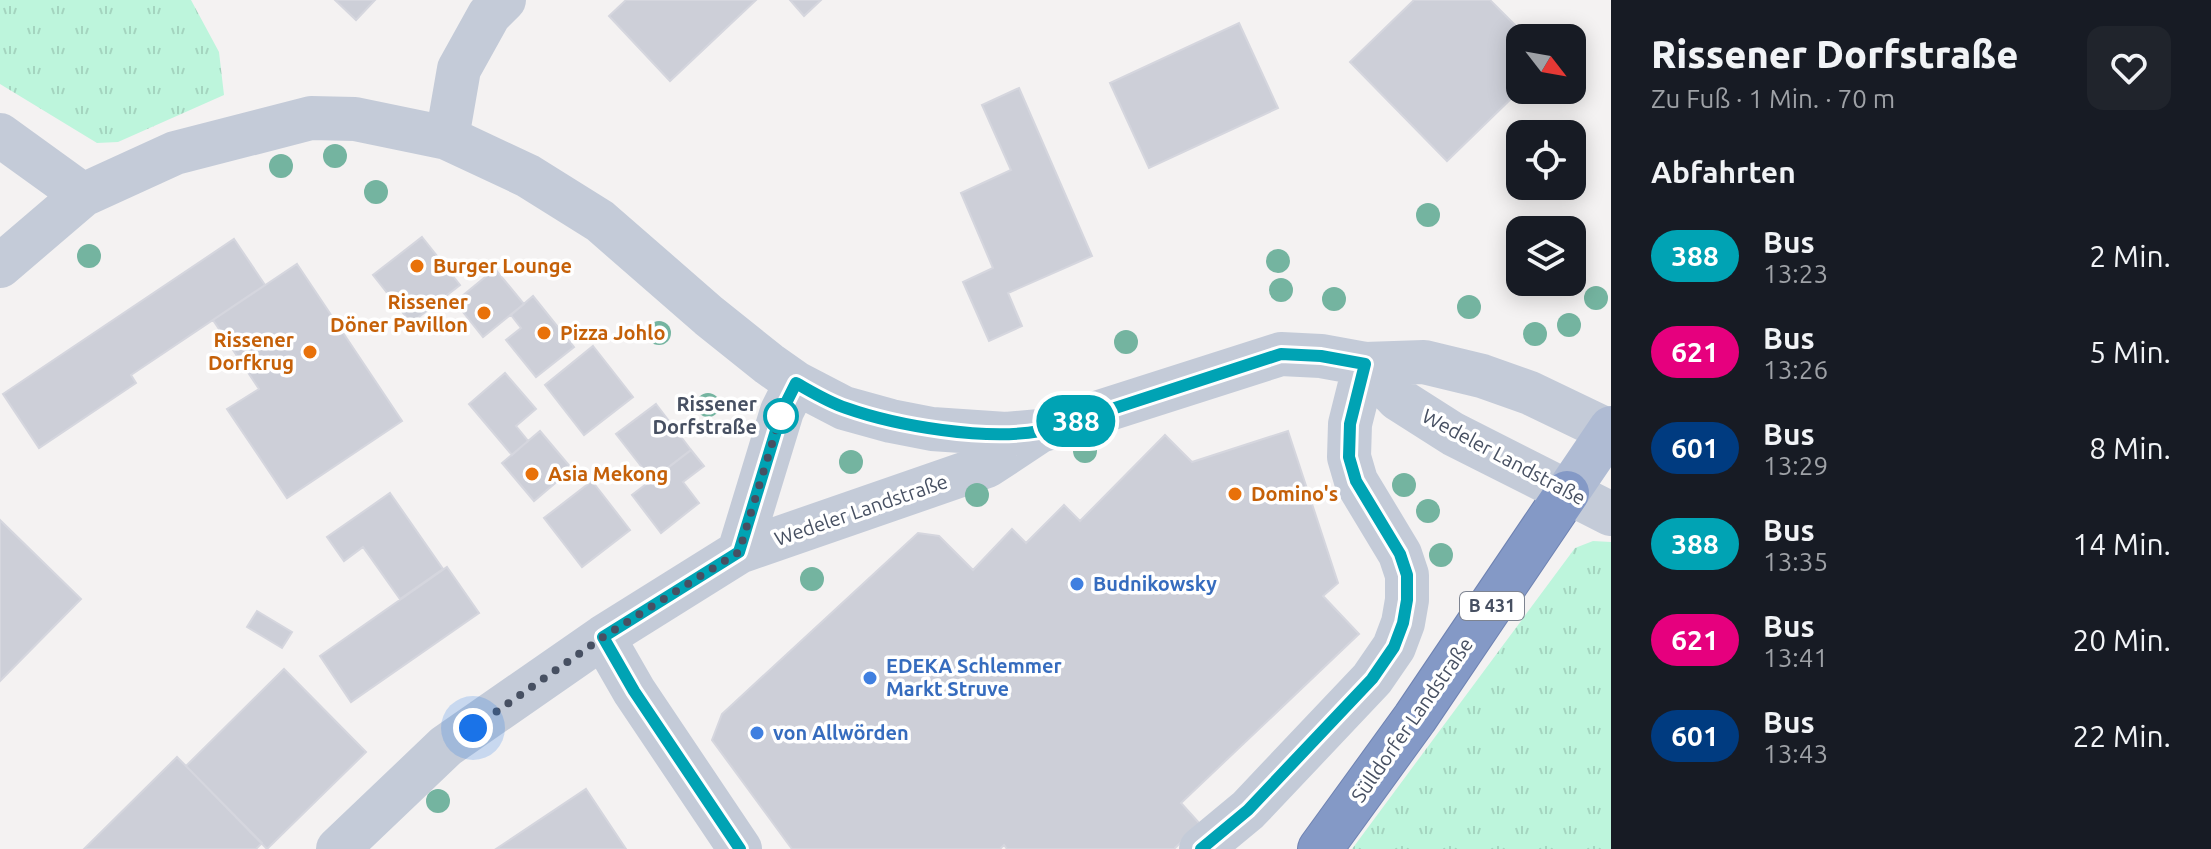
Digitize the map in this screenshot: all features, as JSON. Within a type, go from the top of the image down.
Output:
[{"type":"highway","name":"Sülldorfer Landstraße","points":[[1320,849],[1415,718],[1567,493]]},
{"type":"main road","name":"Sülldorfer Landstraße","points":[[1567,493],[1610,431]]},
{"type":"street","points":[[447,138],[459,69],[489,15],[504,0]]},
{"type":"street","points":[[0,266],[83,195],[175,153],[311,118],[355,119],[447,138],[528,176],[600,221],[709,316],[796,383],[844,408],[932,429],[1006,434],[1040,431]]},
{"type":"street","points":[[0,135],[83,195]]},
{"type":"street","name":"Wedeler Landstraße","points":[[338,849],[446,746],[603,637],[739,552],[987,466],[1040,431],[1281,354],[1321,356],[1365,364],[1424,362],[1482,376],[1530,393],[1610,431]]},
{"type":"street","points":[[1201,849],[1248,810],[1372,679],[1394,647],[1403,623],[1407,575],[1400,554],[1356,481],[1349,457],[1350,424],[1365,364]]},
{"type":"street","name":"Wedeler Landstraße","points":[[1365,364],[1398,399],[1453,434],[1611,514]]},
{"type":"street","points":[[739,552],[778,423],[796,383]]},
{"type":"street","points":[[603,637],[634,691],[740,849]]},
{"type":"green space","points":[[0,0],[191,0],[219,52],[224,95],[118,142],[97,143],[0,84]]},
{"type":"green space","points":[[1593,541],[1611,542],[1611,849],[1352,849],[1575,548]]},
{"type":"building","points":[[335,0],[375,0],[356,20]]},
{"type":"building","points":[[626,0],[756,0],[670,81],[609,16]]},
{"type":"building","points":[[790,0],[821,0],[804,16]]},
{"type":"building","points":[[1414,0],[1490,0],[1514,24],[1506,24],[1506,104],[1447,161],[1350,62]]},
{"type":"building","points":[[1239,23],[1278,108],[1149,168],[1110,83]]},
{"type":"building","points":[[1019,88],[1092,256],[1008,293],[1022,326],[989,341],[963,282],[993,268],[961,193],[1011,170],[982,105]]},
{"type":"building","points":[[422,237],[460,285],[411,323],[373,275]]},
{"type":"building","points":[[234,239],[265,285],[131,375],[136,383],[39,448],[3,394]]},
{"type":"building","points":[[297,264],[402,421],[287,498],[227,409],[259,389],[213,320]]},
{"type":"building","points":[[495,269],[524,304],[483,337],[455,302]]},
{"type":"building","points":[[533,296],[574,347],[536,377],[506,340],[521,328],[511,315]]},
{"type":"building","points":[[593,346],[633,397],[584,435],[545,385]]},
{"type":"building","points":[[505,373],[536,409],[516,426],[528,441],[512,455],[469,404]]},
{"type":"building","points":[[656,404],[691,450],[652,480],[616,434]]},
{"type":"building","points":[[540,431],[572,469],[534,501],[502,463]]},
{"type":"building","points":[[1288,431],[1338,583],[1323,596],[1359,634],[1181,803],[1200,824],[1174,849],[1007,849],[1004,845],[1000,849],[792,849],[712,740],[722,714],[918,533],[939,536],[973,570],[1012,529],[1026,543],[1064,505],[1080,521],[1165,435],[1192,462]]},
{"type":"building","points":[[691,450],[704,466],[683,482],[699,503],[661,533],[632,495]]},
{"type":"building","points":[[592,481],[630,530],[582,567],[544,518]]},
{"type":"building","points":[[390,493],[443,569],[400,599],[363,547],[344,561],[327,537]]},
{"type":"building","points":[[0,520],[81,599],[0,681]]},
{"type":"building","points":[[447,567],[479,613],[351,702],[320,656]]},
{"type":"building","points":[[257,611],[292,632],[282,648],[247,627]]},
{"type":"building","points":[[284,669],[366,752],[267,849],[186,766]]},
{"type":"building","points":[[177,757],[262,843],[256,849],[84,849]]},
{"type":"building","points":[[586,789],[626,849],[496,849]]},
{"type":"bus line","name":"388","points":[[740,849],[634,691],[603,637],[739,552],[782,411],[796,383],[844,408],[891,421],[932,429],[1006,434],[1040,431],[1069,423],[1281,354],[1321,356],[1365,364],[1350,424],[1349,457],[1356,481],[1400,554],[1407,575],[1403,623],[1394,647],[1372,679],[1248,810],[1201,849]]},
{"type":"place","name":"Burger Lounge","points":[[417,266]]},
{"type":"place","name":"Rissener Döner Pavillon","points":[[484,313]]},
{"type":"place","name":"Pizza Johlo","points":[[544,333]]},
{"type":"place","name":"Rissener Dorfkrug","points":[[310,352]]},
{"type":"place","name":"Rissener Dorfstraße","points":[[781,416]]},
{"type":"place","name":"Asia Mekong","points":[[532,474]]},
{"type":"place","name":"Domino's","points":[[1235,494]]},
{"type":"place","name":"Budnikowsky","points":[[1077,584]]},
{"type":"place","name":"EDEKA Schlemmer Markt Struve","points":[[870,678]]},
{"type":"place","name":"von Allwörden","points":[[757,733]]},
{"type":"route","points":[[473,728],[603,637],[739,552],[782,411],[781,416]]}]
